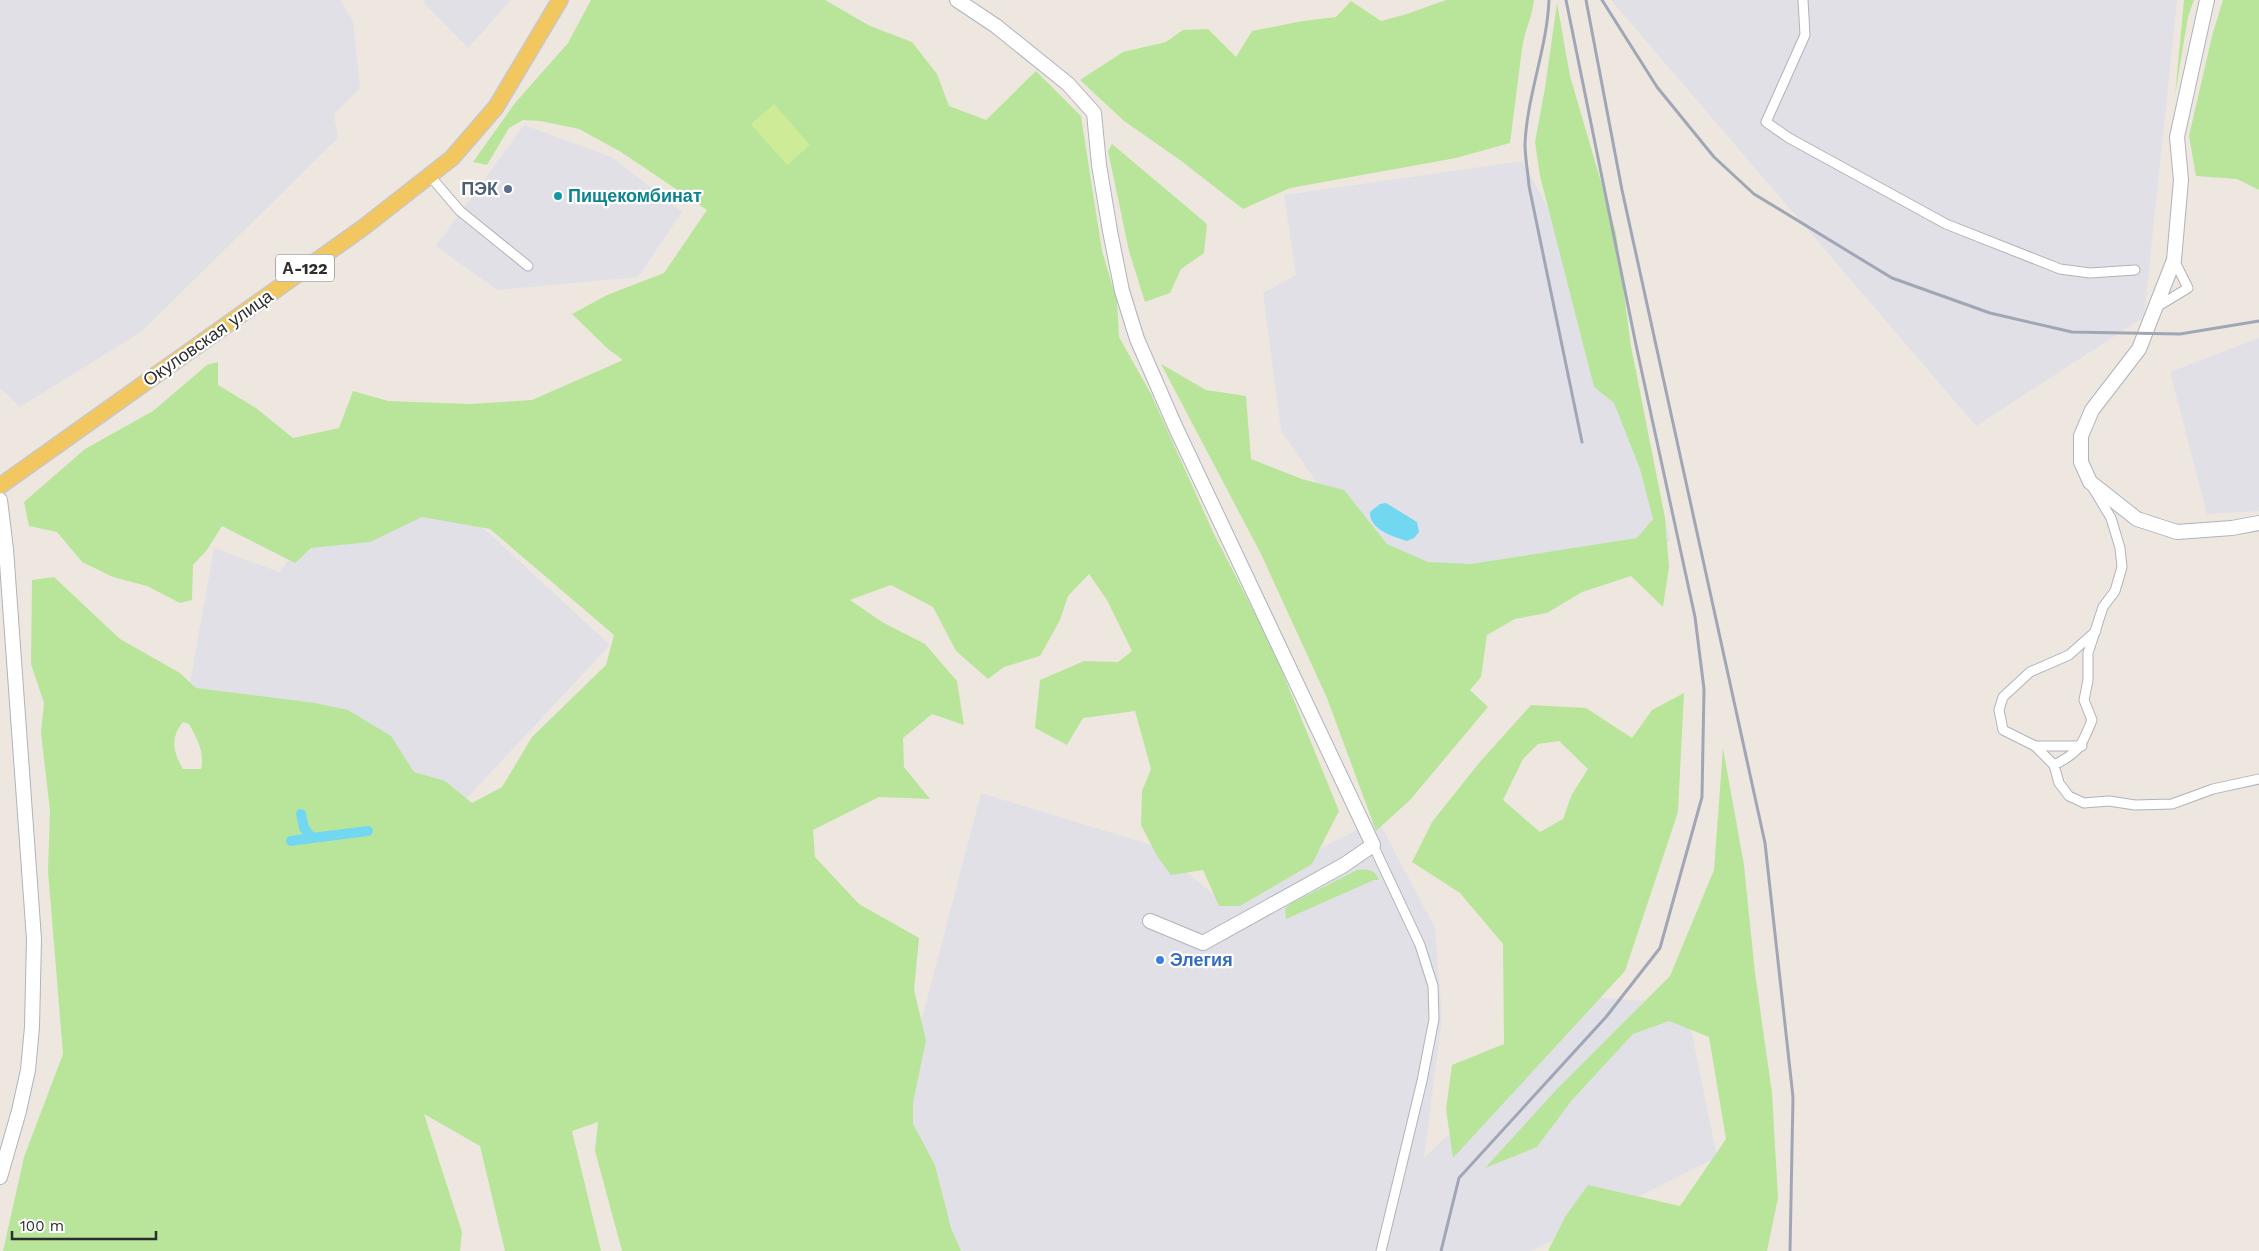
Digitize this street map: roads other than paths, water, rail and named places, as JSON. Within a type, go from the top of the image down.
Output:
[{"type":"main road","name":"Окуловская улица","points":[[0,486],[364,227],[458,152],[496,107],[560,0]]},
{"type":"street","points":[[957,0],[996,26],[1068,84],[1094,113],[1099,165],[1110,231],[1122,291],[1137,339],[1175,426],[1420,946],[1433,986],[1434,1019],[1422,1081],[1380,1251]]},
{"type":"street","points":[[1803,0],[1805,35],[1766,122],[1789,138],[1946,224],[2060,269],[2090,274],[2135,270]]},
{"type":"street","points":[[2054,765],[2068,758],[2082,746],[2092,720],[2084,700],[2088,680],[2088,653],[2098,629],[2103,607],[2115,590],[2122,567],[2120,548],[2111,518],[2090,482],[2081,462],[2081,436],[2092,410],[2139,349],[2174,260],[2181,180],[2177,137],[2206,0]]},
{"type":"street","points":[[430,176],[460,211],[528,266]]},
{"type":"street","points":[[2154,308],[2188,288],[2174,260]]},
{"type":"street","points":[[2090,482],[2136,519],[2177,532],[2232,528],[2259,523]]},
{"type":"street","points":[[0,500],[6,549],[34,939],[32,1027],[28,1070],[19,1111],[0,1177]]},
{"type":"street","points":[[2098,629],[2068,655],[2030,672],[2003,697],[1999,710],[2003,730],[2035,746],[2054,765],[2058,783],[2069,796],[2084,803],[2109,801],[2136,805],[2172,804],[2213,789],[2259,779]]},
{"type":"street","points":[[2035,746],[2082,746]]},
{"type":"street","points":[[1150,922],[1203,943],[1344,865],[1373,845]]},
{"type":"water","points":[[1386,503],[1417,522],[1419,532],[1414,538],[1407,541],[1395,537],[1378,528],[1373,523],[1370,512],[1380,504]]},
{"type":"waterway","points":[[301,814],[304,828],[312,838],[368,831]]},
{"type":"waterway","points":[[291,841],[312,838]]},
{"type":"railway","points":[[1549,0],[1545,36],[1529,108],[1525,154],[1529,186],[1582,442]]},
{"type":"railway","points":[[1441,1251],[1459,1178],[1606,1017],[1660,948],[1702,797],[1704,689],[1695,617],[1636,345],[1566,0]]},
{"type":"railway","points":[[1586,0],[1622,190],[1765,843],[1793,1097],[1790,1251]]},
{"type":"railway","points":[[1602,0],[1657,87],[1714,157],[1754,194],[1892,278],[1990,313],[2072,332],[2180,334],[2259,321]]},
{"type":"place","name":"ПЭК","points":[[508,189]]},
{"type":"place","name":"Пищекомбинат","points":[[558,196]]},
{"type":"place","name":"Элегия","points":[[1160,960]]}]
